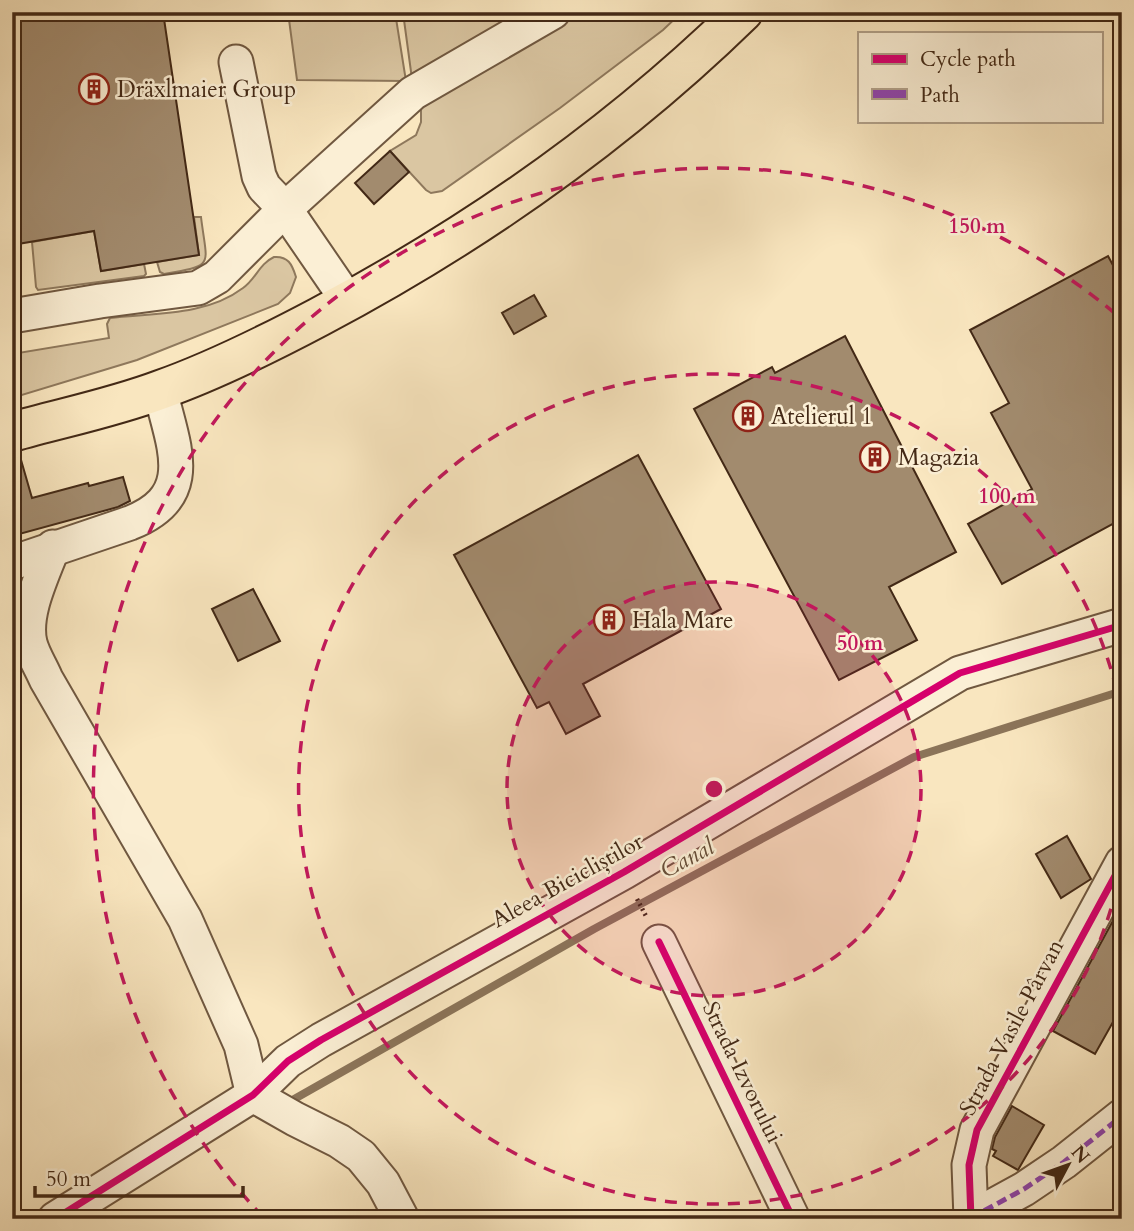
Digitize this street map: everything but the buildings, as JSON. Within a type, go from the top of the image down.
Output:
[{"type":"main road","points":[[12,432],[160,390],[254,349],[348,301],[448,243],[518,198],[583,151],[666,84],[743,12]]},
{"type":"street","points":[[12,316],[100,300],[198,288],[217,276],[285,209],[413,93],[553,12]]},
{"type":"street","points":[[236,62],[259,176],[264,187],[285,209],[348,301]]},
{"type":"street","points":[[12,563],[148,516],[163,504],[175,483],[177,460],[160,390]]},
{"type":"street","points":[[53,547],[34,602],[29,625],[30,643],[46,679],[185,919],[241,1045],[253,1095],[339,1141],[360,1156],[383,1183],[402,1219]]},
{"type":"street","name":"Aleea Bicicliștilor","points":[[55,1219],[253,1095],[288,1062],[321,1040],[624,872],[960,673],[1122,625]]},
{"type":"street","name":"Strada Vasile Pârvan","points":[[971,1218],[969,1165],[977,1130],[1122,863]]},
{"type":"street","name":"Strada Izvorului","points":[[659,942],[793,1219]]},
{"type":"street","points":[[971,1218],[1034,1182],[1122,1116]]},
{"type":"path","points":[[624,872],[659,942]]},
{"type":"shaded area","points":[[288,12],[352,12],[353,15],[395,12],[406,81],[297,80]]},
{"type":"shaded area","points":[[445,12],[524,12],[412,79],[404,20]]},
{"type":"shaded area","points":[[581,12],[682,12],[663,30],[560,108],[442,191],[431,193],[426,190],[390,151],[416,135],[421,122],[421,108]]},
{"type":"shaded area","points":[[194,217],[201,217],[206,255],[204,261],[193,268],[164,274],[160,272],[157,262],[199,255]]},
{"type":"shaded area","points":[[94,231],[101,271],[144,264],[146,274],[38,290],[32,242]]},
{"type":"shaded area","points":[[274,257],[289,262],[296,277],[290,293],[278,304],[137,360],[12,398],[12,354],[109,338],[107,324],[110,318],[180,312],[213,304],[243,288]]},
{"type":"waterway","name":"Canal","points":[[289,1102],[594,929],[914,757],[1122,691]]},
{"type":"marked path","points":[[971,1218],[1024,1189],[1064,1162],[1122,1116]]},
{"type":"cycle path","points":[[55,1219],[253,1095],[288,1061],[321,1040],[624,872],[960,673],[1122,625]]},
{"type":"cycle path","points":[[971,1219],[969,1165],[977,1130],[1122,863]]},
{"type":"cycle path","points":[[659,942],[793,1219]]},
{"type":"place","name":"Dräxlmaier Group","points":[[94,89]]},
{"type":"place","name":"Atelierul 1","points":[[748,416]]},
{"type":"place","name":"Magazia","points":[[875,457]]},
{"type":"place","name":"Hala Mare","points":[[609,620]]}]
